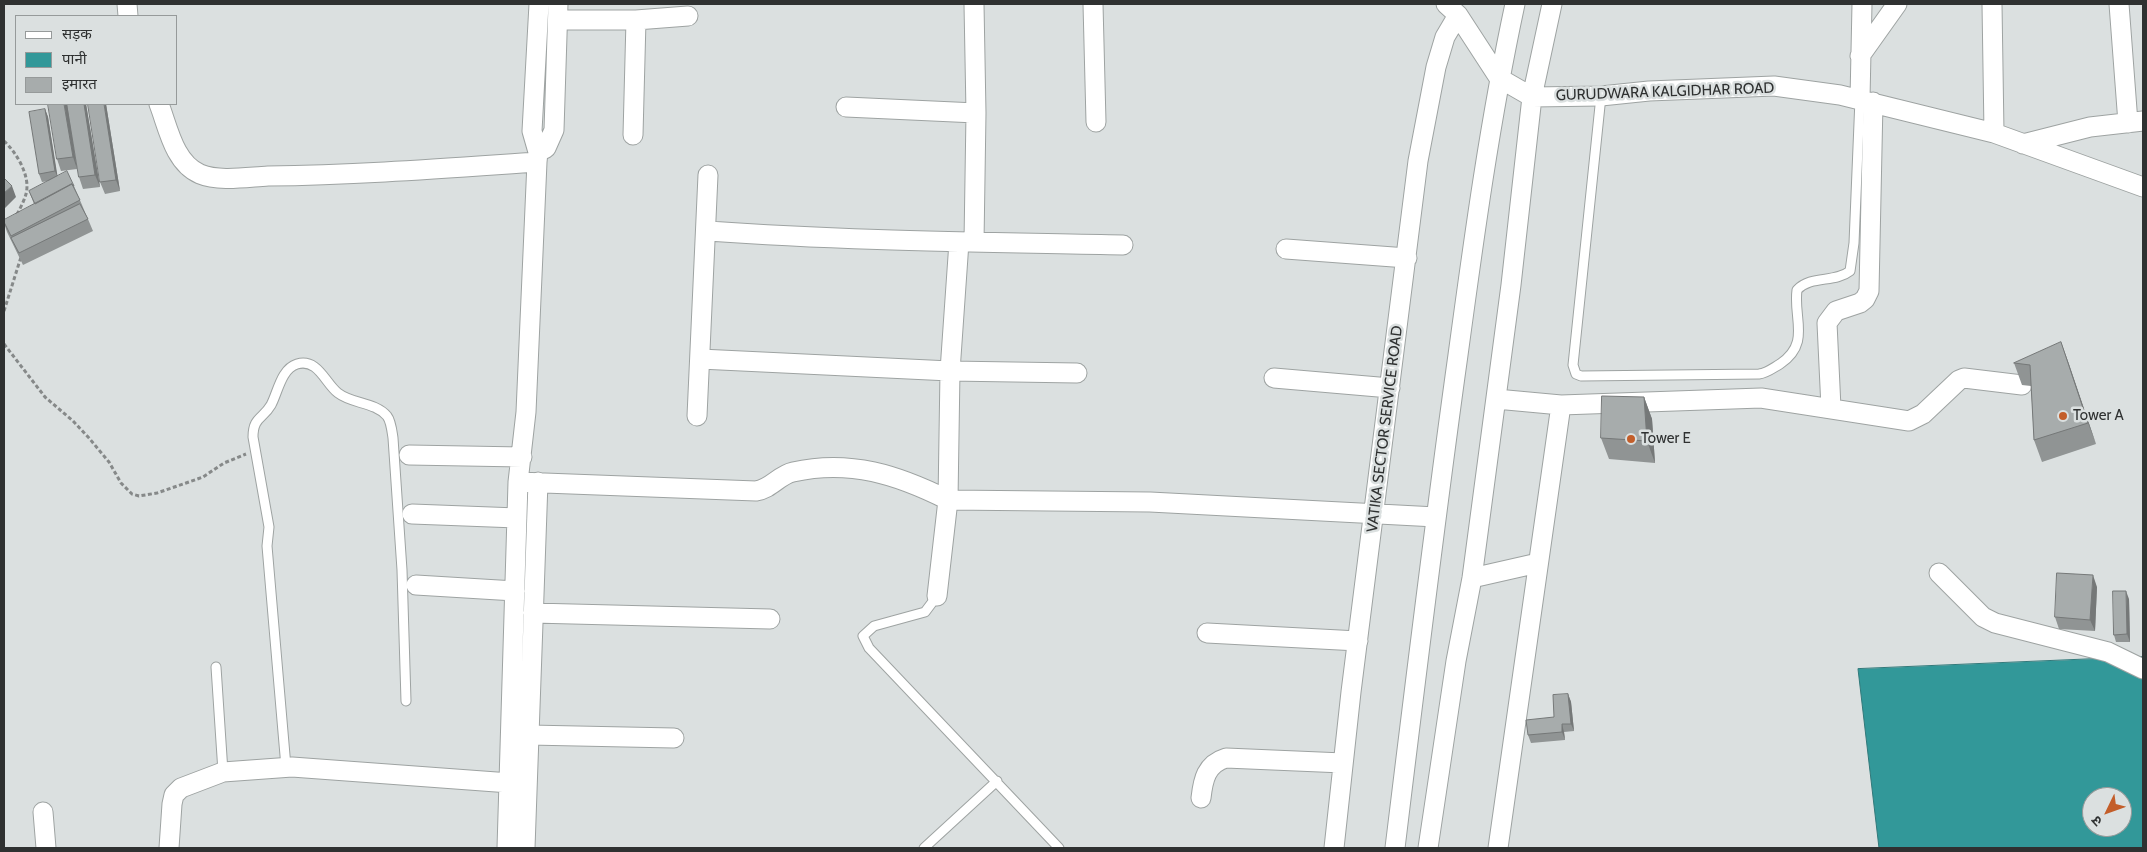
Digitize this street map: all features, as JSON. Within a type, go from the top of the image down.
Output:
[{"type":"street","points":[[507,848],[518,482],[522,456],[538,157],[532,131],[539,4]]},
{"type":"street","points":[[937,596],[948,500],[950,371],[967,242],[976,113],[974,4]]},
{"type":"street","points":[[1093,4],[1096,122]]},
{"type":"street","points":[[1395,848],[1436,517],[1479,195],[1499,78],[1515,4]]},
{"type":"street","points":[[1428,848],[1456,661],[1472,578],[1496,399],[1532,97],[1552,4]]},
{"type":"street","points":[[1831,408],[1827,323],[1836,311],[1860,303],[1869,291],[1867,100],[1860,56],[1862,4]]},
{"type":"street","points":[[1860,56],[1897,4]]},
{"type":"street","points":[[1992,4],[1994,133]]},
{"type":"street","points":[[2023,144],[2090,127],[2136,122],[2119,4]]},
{"type":"street","points":[[1452,9],[1499,78],[1532,97]]},
{"type":"street","name":"VATIKA SECTOR SERVICE ROAD","points":[[1334,848],[1418,161],[1436,67],[1452,9]]},
{"type":"street","points":[[159,105],[177,152],[187,164],[200,174],[219,177],[315,176],[538,157],[546,148],[554,130],[558,12],[636,20],[688,16]]},
{"type":"street","points":[[633,135],[636,20]]},
{"type":"street","name":"GURUDWARA KALGIDHAR ROAD","points":[[1532,97],[1601,96],[1649,91],[1774,86],[1867,100],[1994,133],[2143,187]]},
{"type":"street","points":[[846,107],[976,113]]},
{"type":"street","points":[[697,416],[708,175]]},
{"type":"street","points":[[706,228],[708,231],[758,235],[967,242],[1123,244]]},
{"type":"street","points":[[1286,249],[1407,258]]},
{"type":"street","points":[[700,359],[950,371],[1077,373]]},
{"type":"street","points":[[1274,378],[1390,388]]},
{"type":"street","points":[[1496,399],[1561,405],[1761,398],[1910,421],[1923,414],[1958,380],[1964,378],[2022,385]]},
{"type":"street","points":[[1498,848],[1561,405]]},
{"type":"street","points":[[409,455],[522,456]]},
{"type":"street","points":[[518,482],[756,491],[770,486],[790,473],[818,468],[839,467],[885,473],[921,486],[948,500],[1150,502],[1436,517]]},
{"type":"street","points":[[525,848],[538,482]]},
{"type":"street","points":[[412,514],[517,518]]},
{"type":"street","points":[[1472,578],[1538,563]]},
{"type":"street","points":[[1938,573],[1983,617],[1995,624],[2108,652],[2143,669]]},
{"type":"street","points":[[416,585],[515,591]]},
{"type":"street","points":[[533,612],[770,618]]},
{"type":"street","points":[[1207,633],[1358,641]]},
{"type":"street","points":[[529,735],[674,738]]},
{"type":"street","points":[[1201,798],[1206,774],[1211,766],[1226,758],[1343,763]]},
{"type":"street","points":[[169,848],[174,795],[181,788],[223,772],[286,767],[510,783]]},
{"type":"street","points":[[43,812],[46,848]]},
{"type":"lane","points":[[1601,96],[1573,365],[1576,374],[1581,376],[1759,374],[1768,372],[1783,362],[1797,344],[1800,333],[1796,298],[1797,290],[1809,282],[1844,276],[1850,271],[1867,100]]},
{"type":"lane","points":[[286,767],[267,546],[269,527],[253,437],[254,425],[270,406],[286,371],[299,363],[308,363],[316,368],[335,391],[343,397],[352,402],[370,406],[387,416],[394,438],[402,570],[406,701]]},
{"type":"lane","points":[[937,596],[925,612],[874,626],[863,636],[869,648],[1059,848]]},
{"type":"lane","points":[[216,667],[223,772]]},
{"type":"lane","points":[[924,848],[997,781]]},
{"type":"path","points":[[4,141],[19,157],[27,183],[27,193],[15,218]]},
{"type":"path","points":[[4,311],[21,254]]},
{"type":"path","points":[[4,344],[45,397],[73,421],[89,438],[109,462],[121,483],[132,494],[140,496],[157,493],[203,477],[224,463],[255,450]]},
{"type":"water","points":[[2143,657],[2143,848],[1879,848],[1858,669]]},
{"type":"building","points":[[48,105],[64,105],[73,157],[57,159]]},
{"type":"building","points":[[67,105],[84,105],[95,175],[79,177]]},
{"type":"building","points":[[88,105],[104,105],[116,180],[100,182]]},
{"type":"building","points":[[45,109],[55,171],[39,174],[29,112]]},
{"type":"building","points":[[67,171],[74,186],[72,184],[35,204],[29,191]]},
{"type":"building","points":[[4,178],[12,186],[4,193]]},
{"type":"building","points":[[72,184],[80,200],[11,236],[4,220]]},
{"type":"building","points":[[80,204],[88,219],[19,253],[11,238]]},
{"type":"building","name":"Tower A","points":[[2061,342],[2088,423],[2034,440],[2030,365],[2014,363]]},
{"type":"building","points":[[1602,396],[1644,397],[1647,441],[1601,438]]},
{"type":"building","points":[[2057,573],[2093,575],[2090,620],[2055,617]]},
{"type":"building","points":[[2113,591],[2126,591],[2127,634],[2114,635]]},
{"type":"building","points":[[1568,694],[1571,724],[1562,724],[1562,732],[1528,735],[1526,720],[1554,717],[1553,695]]},
{"type":"place","name":"Tower A","points":[[2063,416]]},
{"type":"place","name":"Tower E","points":[[1631,439]]}]
